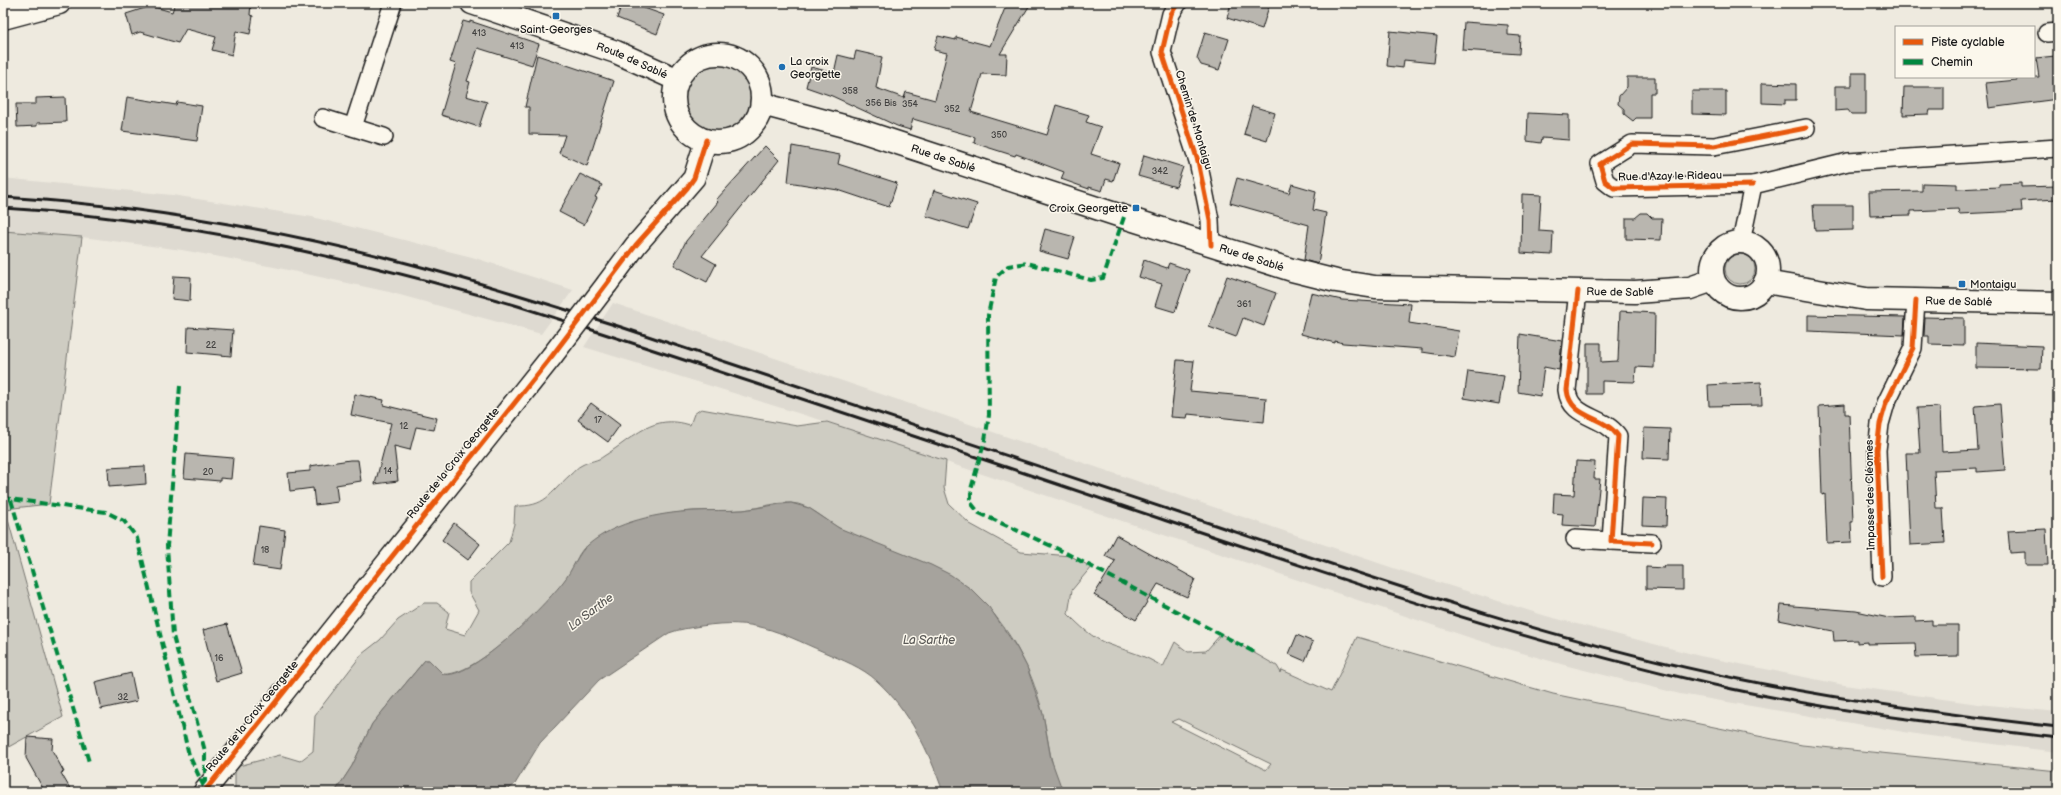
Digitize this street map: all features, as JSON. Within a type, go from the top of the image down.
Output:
[{"type":"main road","points":[[3,18],[59,3]]},
{"type":"main road","name":"Route de Sablé","points":[[472,3],[616,52],[678,80]]},
{"type":"main road","points":[[722,54],[736,58],[747,65],[756,76],[761,88],[762,102],[756,120],[743,134],[725,141],[706,140],[692,134],[682,123],[675,109],[674,94],[678,80],[685,68],[696,60],[709,55],[722,54]]},
{"type":"main road","name":"Rue de Sablé","points":[[762,102],[773,107],[855,129],[1211,245],[1292,270],[1336,281],[1375,287],[1635,292],[1690,288],[1713,280]]},
{"type":"main road","points":[[1741,242],[1757,248],[1763,255],[1767,264],[1768,273],[1765,282],[1760,289],[1752,295],[1743,298],[1725,294],[1718,288],[1713,280],[1711,271],[1717,253],[1723,247],[1741,242]]},
{"type":"main road","name":"Rue de Sablé","points":[[1765,282],[1866,298],[2058,303]]},
{"type":"street","points":[[353,126],[393,3]]},
{"type":"street","name":"Chemin de Montaigu","points":[[1178,3],[1171,14],[1162,52],[1198,162],[1210,220],[1211,245]]},
{"type":"street","points":[[323,118],[353,126],[384,137]]},
{"type":"street","name":"Rue d'Azay le Rideau","points":[[1806,128],[1714,146],[1632,144],[1600,164],[1605,181],[1614,188],[1753,185],[1848,162],[2058,148]]},
{"type":"street","name":"Route de la Croix Georgette","points":[[205,791],[552,356],[636,245],[694,178],[706,140]]},
{"type":"street","points":[[1741,242],[1753,185]]},
{"type":"street","points":[[1578,291],[1567,390],[1568,399],[1574,408],[1613,430],[1618,436],[1611,541]]},
{"type":"street","name":"Impasse des Cléomes","points":[[1882,577],[1877,450],[1880,424],[1886,403],[1913,348],[1916,300]]},
{"type":"street","points":[[1575,539],[1652,543]]},
{"type":"shaded area","points":[[718,62],[732,65],[744,72],[751,84],[754,98],[751,112],[744,124],[732,131],[718,134],[704,131],[692,124],[685,112],[682,98],[685,84],[692,72],[704,65]]},
{"type":"shaded area","points":[[3,178],[172,195],[312,217],[472,257],[573,290],[541,334],[389,292],[274,267],[182,250],[82,237],[3,231]]},
{"type":"shaded area","points":[[3,231],[82,237],[49,504],[5,509],[63,717],[3,750]]},
{"type":"shaded area","points":[[1740,254],[1746,255],[1754,263],[1754,275],[1746,283],[1740,284],[1734,283],[1726,275],[1725,269],[1726,263],[1734,255]]},
{"type":"shaded area","points":[[613,303],[1396,569],[1546,616],[1700,656],[1844,685],[1978,704],[2058,712],[2058,752],[1922,735],[1680,694],[1568,666],[1477,640],[827,422],[584,347]]},
{"type":"shaded area","points":[[701,409],[797,426],[827,422],[946,461],[944,488],[949,504],[970,524],[1021,552],[1071,556],[1091,567],[1072,590],[1068,614],[1091,635],[1108,644],[1142,656],[1163,667],[1175,642],[1188,652],[1206,651],[1221,634],[1277,666],[1281,673],[1282,670],[1331,692],[1357,637],[1553,694],[1802,745],[2058,771],[2058,792],[1063,792],[1055,774],[1039,700],[1029,671],[1007,631],[988,607],[961,583],[946,574],[837,527],[814,511],[803,506],[784,503],[743,510],[693,511],[668,514],[634,522],[612,532],[583,549],[569,575],[560,587],[530,619],[492,652],[473,664],[456,672],[442,674],[429,660],[425,660],[372,724],[352,766],[335,792],[235,792],[235,767],[280,755],[300,761],[313,751],[315,715],[362,654],[380,640],[398,620],[424,603],[437,603],[449,612],[445,629],[465,635],[479,610],[469,592],[469,582],[509,542],[514,524],[515,506],[525,506],[540,502],[552,493],[579,467],[602,458],[644,429],[665,422],[677,422],[690,425],[694,414]],"holes":[[[1179,719],[1271,764],[1266,770],[1171,722]]]},
{"type":"water","name":"La Sarthe","points":[[791,503],[809,508],[839,528],[931,565],[951,575],[971,589],[989,607],[1017,648],[1027,667],[1043,714],[1051,759],[1063,792],[943,792],[931,761],[917,732],[899,705],[871,676],[845,661],[778,632],[751,625],[720,624],[701,626],[669,633],[599,680],[540,743],[515,784],[505,792],[335,792],[352,766],[372,724],[425,660],[429,660],[443,674],[455,673],[471,666],[489,654],[541,606],[566,577],[584,549],[599,537],[625,524],[652,516],[694,511],[743,510]]},
{"type":"building","points":[[175,3],[251,3],[250,15],[253,16],[250,34],[236,31],[232,55],[212,50],[216,37],[186,29],[178,43],[140,32],[132,35],[126,14],[151,6],[172,12]]},
{"type":"building","points":[[622,3],[630,3],[664,15],[657,34],[617,18]]},
{"type":"building","points":[[1007,3],[1031,3],[1000,54],[1007,54],[1006,75],[982,74],[971,112],[1047,135],[1056,105],[1089,115],[1086,122],[1101,127],[1091,154],[1119,163],[1113,181],[1106,179],[1102,191],[1089,187],[1089,189],[1061,179],[1064,172],[1016,154],[1015,156],[974,143],[975,137],[913,119],[910,130],[897,126],[832,96],[806,87],[811,67],[834,73],[838,55],[854,59],[856,51],[882,57],[876,88],[904,98],[906,92],[935,100],[947,53],[934,50],[938,36],[956,40],[956,37],[990,46]]},
{"type":"building","points":[[1231,3],[1270,3],[1262,29],[1227,18]]},
{"type":"building","points":[[463,21],[470,23],[470,21],[539,44],[532,65],[478,48],[467,81],[470,82],[466,96],[487,102],[479,127],[441,115],[456,64],[450,62]]},
{"type":"building","points":[[1464,22],[1508,25],[1508,35],[1520,36],[1519,54],[1462,50]]},
{"type":"building","points":[[1390,31],[1437,36],[1434,63],[1404,60],[1403,68],[1387,66]]},
{"type":"building","points":[[1205,32],[1229,39],[1219,70],[1201,65],[1197,58]]},
{"type":"building","points":[[537,55],[614,81],[587,166],[559,153],[565,135],[529,134],[529,107],[525,107]]},
{"type":"building","points":[[2055,56],[2058,99],[1989,108],[1986,83],[2017,80],[2016,78],[2039,77],[2036,58]]},
{"type":"building","points":[[1852,73],[1866,73],[1866,114],[1851,114],[1848,110],[1835,111],[1835,86],[1852,86]]},
{"type":"building","points":[[1627,77],[1655,77],[1655,93],[1650,93],[1650,118],[1636,118],[1633,121],[1624,114],[1624,109],[1618,104],[1619,96],[1627,87]]},
{"type":"building","points":[[1762,83],[1796,84],[1796,100],[1785,100],[1785,104],[1762,103]]},
{"type":"building","points":[[1904,87],[1944,87],[1944,110],[1930,110],[1929,114],[1903,115]]},
{"type":"building","points":[[1692,91],[1726,91],[1726,115],[1692,114]]},
{"type":"building","points":[[65,97],[66,122],[37,123],[37,126],[17,127],[16,104],[36,104],[36,98]]},
{"type":"building","points":[[127,97],[176,105],[177,102],[202,106],[197,141],[122,131]]},
{"type":"building","points":[[1252,106],[1275,113],[1267,141],[1244,134]]},
{"type":"building","points":[[1528,113],[1569,115],[1569,140],[1542,138],[1541,143],[1527,141]]},
{"type":"building","points":[[765,146],[779,160],[702,256],[716,264],[707,282],[674,265],[686,241],[718,202],[716,200]]},
{"type":"building","points":[[792,146],[840,155],[838,164],[897,183],[889,207],[838,190],[788,182]]},
{"type":"building","points":[[1144,155],[1183,167],[1176,187],[1138,176]]},
{"type":"building","points":[[580,174],[602,185],[595,197],[597,198],[584,225],[559,212]]},
{"type":"building","points":[[1237,178],[1289,193],[1292,184],[1316,191],[1313,210],[1326,213],[1318,264],[1304,260],[1309,225],[1230,203]]},
{"type":"building","points":[[1922,183],[1957,184],[1957,189],[1999,187],[1999,184],[2021,183],[2021,187],[2058,186],[2058,199],[2021,201],[2022,211],[1959,214],[1958,209],[1911,211],[1911,215],[1870,216],[1869,192],[1922,191]]},
{"type":"building","points":[[934,190],[977,204],[968,229],[926,216]]},
{"type":"building","points":[[1522,194],[1541,195],[1539,231],[1553,232],[1552,255],[1521,253]]},
{"type":"building","points":[[1813,205],[1853,205],[1853,230],[1815,231]]},
{"type":"building","points":[[1641,213],[1647,213],[1652,218],[1662,218],[1661,240],[1626,239],[1626,218],[1635,218]]},
{"type":"building","points":[[1045,229],[1075,237],[1068,259],[1039,251]]},
{"type":"building","points":[[1144,260],[1167,268],[1169,263],[1189,270],[1175,312],[1155,306],[1162,284],[1139,277]]},
{"type":"building","points":[[174,276],[191,277],[190,301],[172,299]]},
{"type":"building","points":[[1227,276],[1276,293],[1264,326],[1243,318],[1236,337],[1209,327]]},
{"type":"building","points":[[1311,293],[1342,300],[1411,304],[1409,323],[1459,331],[1455,357],[1422,352],[1422,349],[1343,343],[1335,341],[1335,343],[1301,334]]},
{"type":"building","points":[[1620,311],[1655,313],[1654,368],[1636,367],[1635,382],[1602,381],[1602,394],[1587,394],[1587,343],[1601,343],[1601,362],[1618,361]]},
{"type":"building","points":[[1808,315],[1905,317],[1904,335],[1808,331]]},
{"type":"building","points":[[1925,317],[1964,318],[1964,345],[1929,344],[1929,336],[1924,336]]},
{"type":"building","points":[[188,327],[233,330],[231,356],[187,352]]},
{"type":"building","points":[[1520,334],[1562,341],[1559,370],[1544,367],[1540,396],[1518,392]]},
{"type":"building","points":[[1976,343],[2042,346],[2041,369],[1976,368]]},
{"type":"building","points":[[1177,360],[1194,361],[1190,391],[1266,398],[1264,422],[1188,414],[1187,418],[1171,417]]},
{"type":"building","points":[[1468,371],[1504,376],[1499,404],[1464,398]]},
{"type":"building","points":[[1761,382],[1762,405],[1709,406],[1708,385]]},
{"type":"building","points":[[355,394],[384,400],[383,405],[437,418],[434,430],[416,427],[410,450],[394,446],[398,481],[375,484],[391,423],[351,415]]},
{"type":"building","points":[[591,403],[620,425],[608,442],[578,420]]},
{"type":"building","points":[[1845,404],[1845,414],[1849,414],[1853,522],[1851,522],[1852,542],[1827,543],[1825,494],[1822,495],[1819,406]]},
{"type":"building","points":[[2000,404],[2005,470],[1977,472],[1977,468],[1934,470],[1936,508],[1943,508],[1945,543],[1910,545],[1906,453],[1920,453],[1917,408],[1940,407],[1942,452],[1978,450],[1975,406]]},
{"type":"building","points":[[1644,428],[1670,429],[1669,459],[1643,458]]},
{"type":"building","points":[[186,454],[233,458],[231,479],[220,478],[220,481],[184,478]]},
{"type":"building","points":[[358,460],[361,481],[336,485],[338,502],[315,505],[313,488],[290,491],[288,473],[310,471],[310,466]]},
{"type":"building","points":[[1576,461],[1595,462],[1594,479],[1600,479],[1595,527],[1562,525],[1563,514],[1553,513],[1554,494],[1574,495]]},
{"type":"building","points":[[145,466],[146,484],[109,487],[108,468]]},
{"type":"building","points":[[1643,498],[1667,499],[1666,526],[1642,525]]},
{"type":"building","points":[[454,523],[480,544],[468,560],[442,540]]},
{"type":"building","points":[[259,526],[285,530],[280,570],[253,566]]},
{"type":"building","points":[[2046,529],[2048,565],[2025,565],[2025,552],[2010,553],[2008,531]]},
{"type":"building","points":[[1116,535],[1195,579],[1187,597],[1158,584],[1136,620],[1094,595],[1115,561],[1105,556]]},
{"type":"building","points":[[1663,566],[1683,566],[1683,590],[1646,589],[1646,567],[1664,568]]},
{"type":"building","points":[[1781,605],[1856,611],[1889,618],[1915,617],[1915,621],[1932,620],[1932,625],[1958,625],[1958,656],[1916,657],[1915,643],[1867,644],[1867,642],[1857,643],[1857,640],[1834,641],[1833,631],[1779,620]]},
{"type":"building","points":[[227,624],[242,673],[216,681],[203,630]]},
{"type":"building","points":[[1297,635],[1313,642],[1305,661],[1289,654]]},
{"type":"building","points":[[131,673],[137,701],[101,709],[95,682]]},
{"type":"building","points":[[27,737],[53,739],[52,750],[64,772],[61,773],[72,792],[45,792],[26,758]]},
{"type":"railway","points":[[3,197],[99,205],[194,218],[289,236],[383,257],[502,290],[621,327],[1404,588],[1537,629],[1671,664],[1778,687],[1898,707],[2058,727]]},
{"type":"railway","points":[[3,208],[69,213],[199,231],[327,256],[455,288],[518,306],[679,358],[1232,543],[1444,612],[1659,672],[1732,689],[1813,705],[1935,723],[2058,738]]},
{"type":"marked path","points":[[1124,217],[1103,278],[1091,280],[1027,263],[1008,266],[996,277],[988,315],[989,415],[985,440],[971,489],[971,503],[979,513],[1058,549],[1254,652]]},
{"type":"marked path","points":[[180,386],[167,546],[173,636],[205,751],[205,790]]},
{"type":"marked path","points":[[3,498],[106,512],[124,521],[137,538],[189,755],[204,787]]},
{"type":"marked path","points":[[11,500],[89,762]]},
{"type":"cycle path","points":[[1178,3],[1171,14],[1162,52],[1198,161],[1210,220],[1211,245]]},
{"type":"cycle path","points":[[1753,185],[1614,188],[1605,181],[1600,164],[1632,144],[1714,146],[1806,128]]},
{"type":"cycle path","points":[[204,792],[552,356],[636,245],[687,188],[694,178],[706,140]]},
{"type":"cycle path","points":[[1578,291],[1567,390],[1569,399],[1581,412],[1605,424],[1618,436],[1611,541],[1652,543]]},
{"type":"cycle path","points":[[1882,577],[1877,450],[1880,424],[1886,403],[1913,348],[1916,300]]},
{"type":"place","name":"Saint-Georges","points":[[556,16]]},
{"type":"place","name":"La croix Georgette","points":[[782,67]]},
{"type":"place","name":"Croix Georgette","points":[[1136,208]]},
{"type":"place","name":"Montaigu","points":[[1962,284]]}]
